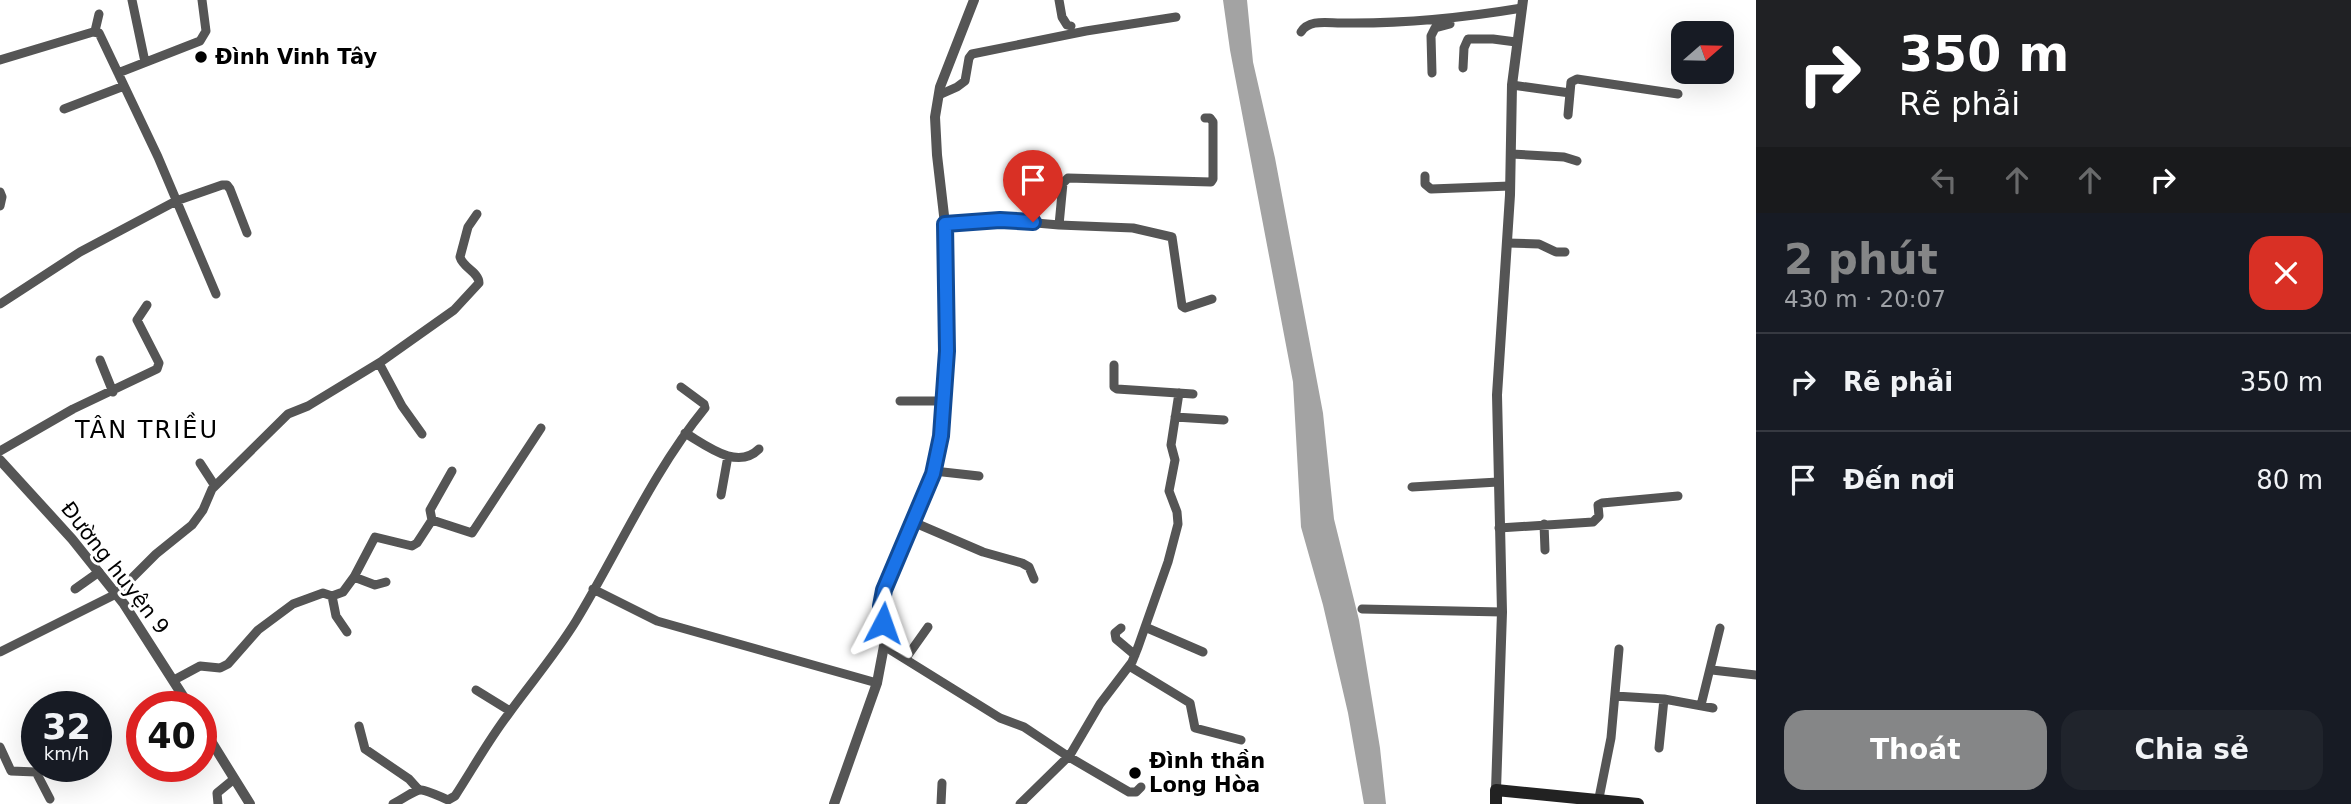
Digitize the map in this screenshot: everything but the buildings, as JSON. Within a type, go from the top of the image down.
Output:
[{"type":"main road","points":[[1496,804],[1496,790],[1599,798],[1638,804]]},
{"type":"street","points":[[132,0],[145,62]]},
{"type":"street","points":[[118,73],[200,41],[206,31],[202,0]]},
{"type":"street","points":[[834,804],[877,683],[884,646],[881,601],[934,471],[941,436],[947,339],[945,224],[935,117],[939,95],[974,0]]},
{"type":"street","points":[[1059,0],[1062,17],[1067,25],[1071,26]]},
{"type":"street","points":[[1301,32],[1306,25],[1318,23],[1450,19],[1522,7]]},
{"type":"street","points":[[1496,790],[1502,612],[1497,395],[1510,186],[1512,85],[1522,7]]},
{"type":"street","points":[[1432,73],[1431,36],[1435,28],[1522,7]]},
{"type":"street","points":[[95,31],[99,14]]},
{"type":"street","points":[[939,95],[965,81],[972,54],[1086,31],[1176,17]]},
{"type":"street","points":[[0,60],[95,31]]},
{"type":"street","points":[[95,31],[100,35],[154,147],[216,294]]},
{"type":"street","points":[[1464,68],[1464,48],[1468,39],[1493,38],[1516,42]]},
{"type":"street","points":[[1568,116],[1571,82],[1577,79],[1678,94]]},
{"type":"street","points":[[1512,85],[1570,93]]},
{"type":"street","points":[[64,109],[124,86]]},
{"type":"street","points":[[1059,225],[1063,183],[1068,178],[1213,181],[1213,121],[1205,118]]},
{"type":"street","points":[[1511,154],[1564,157],[1577,161]]},
{"type":"street","points":[[1425,176],[1425,184],[1431,189],[1510,186]]},
{"type":"street","points":[[0,304],[80,253],[176,201],[222,185],[227,185],[247,233]]},
{"type":"street","points":[[0,192],[0,206]]},
{"type":"street","points":[[0,652],[116,594],[156,554],[192,525],[215,486],[288,414],[308,406],[379,363],[453,310],[477,288],[480,279],[460,261],[460,257],[468,227],[477,214]]},
{"type":"street","points":[[945,224],[1000,220],[1133,229],[1172,237],[1182,306],[1190,307],[1212,299]]},
{"type":"street","points":[[1507,243],[1539,244],[1556,252],[1565,252]]},
{"type":"street","points":[[0,451],[73,409],[113,392],[159,366],[137,320],[147,305]]},
{"type":"street","points":[[100,359],[113,392]]},
{"type":"street","points":[[379,363],[402,406],[422,434]]},
{"type":"street","points":[[1114,365],[1114,387],[1117,389],[1193,394]]},
{"type":"street","points":[[393,804],[418,789],[425,789],[448,800],[455,796],[510,711],[548,664],[629,523],[685,433],[705,407],[681,387]]},
{"type":"street","points":[[1020,804],[1069,757],[1099,706],[1135,655],[1168,562],[1178,524],[1177,512],[1169,491],[1175,460],[1171,445],[1179,393]]},
{"type":"street","points":[[900,401],[944,401]]},
{"type":"street","points":[[1175,417],[1224,420]]},
{"type":"street","points":[[432,520],[472,533],[541,428]]},
{"type":"street","points":[[685,433],[728,456],[748,457],[759,449]]},
{"type":"street","points":[[722,495],[728,456]]},
{"type":"street","name":"Đường huyện 9","points":[[0,460],[99,572],[181,691]]},
{"type":"street","points":[[200,463],[215,486]]},
{"type":"street","points":[[174,680],[200,666],[220,668],[228,664],[258,630],[293,604],[323,593],[332,596],[342,592],[354,577],[375,537],[412,546],[417,543],[432,520],[430,510],[452,471]]},
{"type":"street","points":[[934,471],[979,476]]},
{"type":"street","points":[[1412,487],[1498,482]]},
{"type":"street","points":[[1499,528],[1593,522],[1599,516],[1598,505],[1602,503],[1678,496]]},
{"type":"street","points":[[913,522],[983,552],[1023,563],[1029,567],[1034,579]]},
{"type":"street","points":[[1544,524],[1545,550]]},
{"type":"street","points":[[75,589],[99,572]]},
{"type":"street","points":[[354,577],[374,585],[386,582]]},
{"type":"street","points":[[593,589],[657,621],[877,683]]},
{"type":"street","points":[[332,596],[336,616],[347,632]]},
{"type":"street","points":[[1362,609],[1502,612]]},
{"type":"street","points":[[905,658],[929,627]]},
{"type":"street","points":[[1145,627],[1203,652]]},
{"type":"street","points":[[1121,628],[1115,634],[1116,639],[1135,655]]},
{"type":"street","points":[[1701,705],[1712,670],[1720,628]]},
{"type":"street","points":[[884,646],[1000,718],[1024,727],[1129,792],[1136,792],[1141,787]]},
{"type":"street","points":[[1599,798],[1611,738],[1619,649]]},
{"type":"street","points":[[1129,666],[1190,703],[1195,728],[1241,740]]},
{"type":"street","points":[[1712,670],[1756,675]]},
{"type":"street","points":[[476,690],[510,711]]},
{"type":"street","points":[[1615,696],[1664,699],[1713,708]]},
{"type":"street","points":[[1659,748],[1664,699]]},
{"type":"street","points":[[359,726],[365,748],[409,779],[418,789]]},
{"type":"street","points":[[0,747],[11,771],[36,772],[50,799]]},
{"type":"street","points":[[217,751],[250,804]]},
{"type":"street","points":[[218,804],[217,793],[234,779]]},
{"type":"street","points":[[941,804],[942,783]]},
{"type":"shaded area","points":[[1223,0],[1247,0],[1253,62],[1275,158],[1323,413],[1334,519],[1359,620],[1380,748],[1386,804],[1364,804],[1348,713],[1323,605],[1301,527],[1293,382],[1230,50]]},
{"type":"place","name":"Đình Vinh Tây","points":[[201,57]]},
{"type":"place","name":"Đình thần Long Hòa","points":[[1135,773]]},
{"type":"district","name":"TÂN TRIỀU","points":[[147,430]]},
{"type":"route","points":[[883,623],[881,601],[884,590],[933,474],[941,436],[947,351],[945,224],[1000,220],[1033,222]]}]
